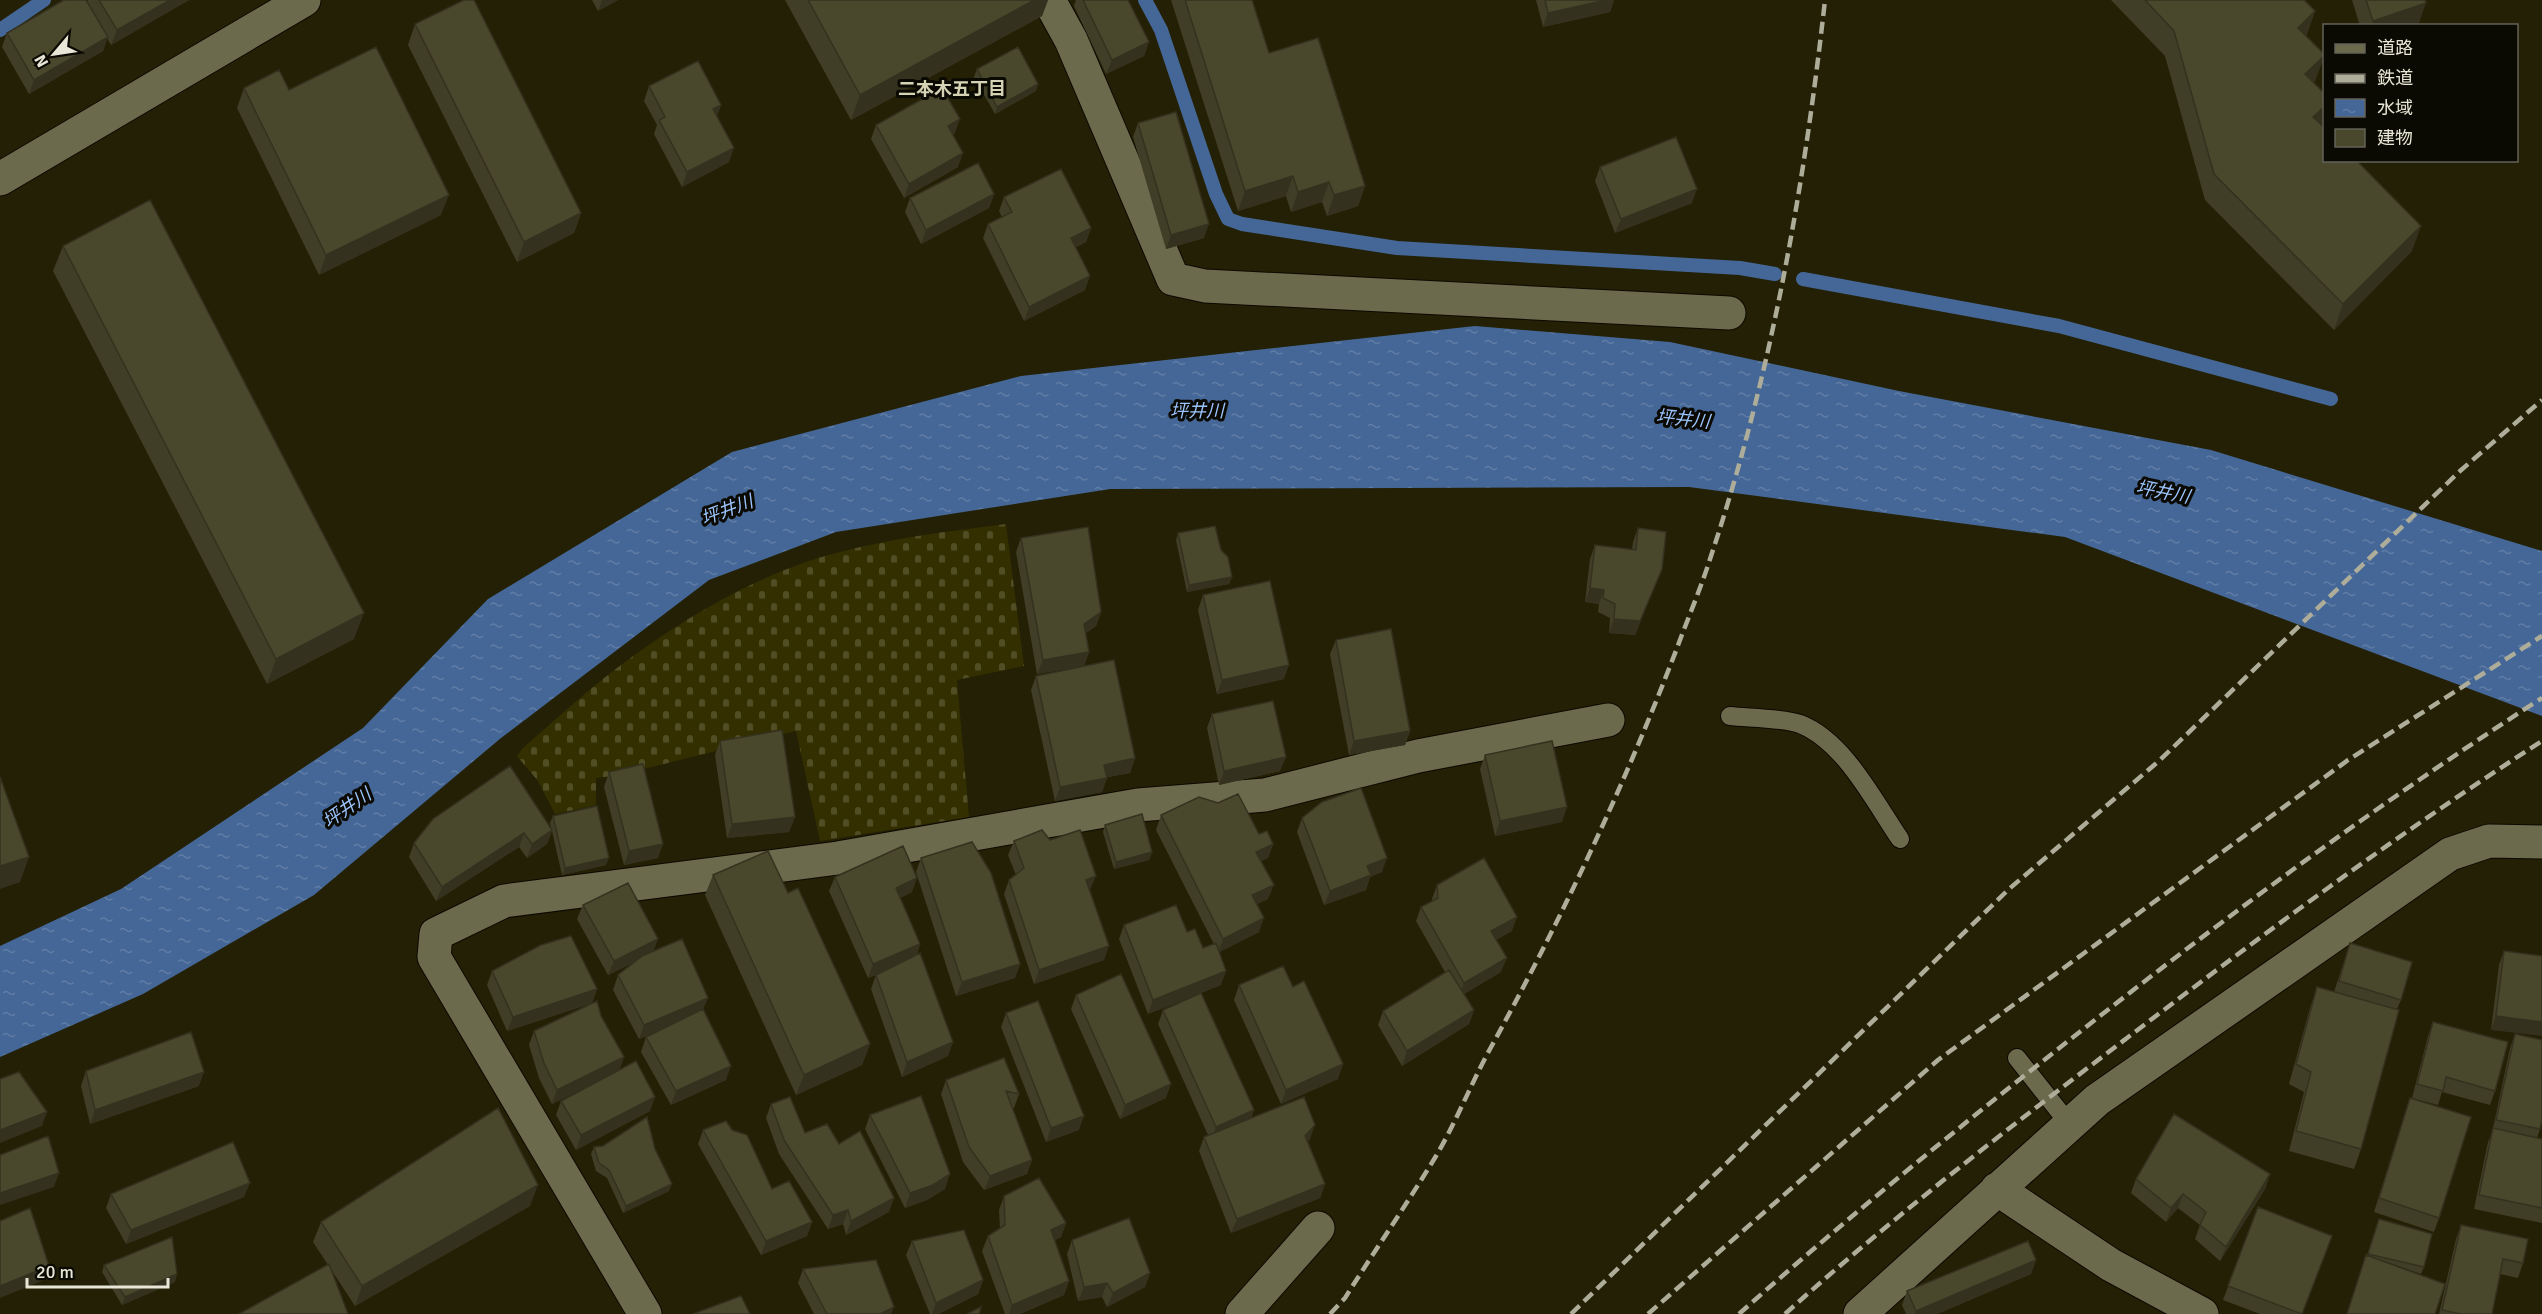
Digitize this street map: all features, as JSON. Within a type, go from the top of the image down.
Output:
[{"type":"street","points":[[0,179],[304,0]]},
{"type":"street","points":[[1049,0],[1071,40],[1173,279],[1204,286],[1729,313]]},
{"type":"street","points":[[645,1314],[434,957],[436,934],[504,901],[838,858],[1138,805],[1265,795],[1418,756],[1608,720]]},
{"type":"street","points":[[1860,1314],[2097,1101],[2450,854],[2488,841],[2542,842]]},
{"type":"street","points":[[1997,1189],[2111,1265],[2202,1314]]},
{"type":"street","points":[[1242,1314],[1318,1227]]},
{"type":"lane","points":[[1730,716],[1798,724],[1822,737],[1844,758],[1900,839]]},
{"type":"lane","points":[[2017,1058],[2070,1125]]},
{"type":"green space","points":[[1006,524],[1024,666],[957,680],[969,817],[820,841],[796,731],[620,775],[596,778],[596,805],[555,814],[538,781],[517,756],[523,748],[581,697],[641,650],[721,600],[749,586],[807,562],[836,553],[878,543]]},
{"type":"water","name":"坪井川","points":[[1475,326],[1670,342],[1899,391],[2211,450],[2542,551],[2542,716],[2065,537],[1689,487],[1110,489],[836,532],[709,580],[501,738],[314,895],[143,994],[0,1057],[0,946],[121,889],[363,728],[488,599],[732,452],[1021,376]]},
{"type":"building","points":[[64,0],[86,0],[108,37],[34,80],[7,33]]},
{"type":"building","points":[[99,0],[170,0],[117,30]]},
{"type":"building","points":[[464,0],[474,0],[581,213],[524,242],[415,24]]},
{"type":"building","points":[[808,0],[1034,0],[860,95]]},
{"type":"building","points":[[1083,0],[1128,0],[1149,42],[1112,60]]},
{"type":"building","points":[[1185,0],[1252,0],[1269,53],[1318,38],[1365,186],[1334,195],[1329,182],[1298,192],[1293,176],[1245,191]]},
{"type":"building","points":[[1545,0],[1606,0],[1548,13]]},
{"type":"building","points":[[2145,0],[2304,0],[2315,11],[2298,28],[2323,53],[2323,57],[2305,74],[2323,92],[2323,108],[2313,117],[2323,126],[2323,162],[2358,162],[2421,226],[2343,304],[2214,174],[2174,31]]},
{"type":"building","points":[[2366,0],[2425,0],[2426,3],[2373,21]]},
{"type":"building","points":[[376,47],[449,195],[326,255],[244,88],[279,70],[289,90]]},
{"type":"building","points":[[1018,47],[1038,84],[997,107],[977,69]]},
{"type":"building","points":[[698,61],[721,105],[713,109],[734,148],[687,172],[659,120],[665,117],[649,86]]},
{"type":"building","points":[[942,88],[960,119],[948,126],[963,153],[909,184],[876,125]]},
{"type":"building","points":[[1176,112],[1209,224],[1171,235],[1138,123]]},
{"type":"building","points":[[1676,137],[1697,189],[1621,219],[1600,167]]},
{"type":"building","points":[[978,163],[994,194],[926,230],[910,198]]},
{"type":"building","points":[[1061,169],[1091,228],[1071,238],[1090,276],[1029,307],[988,224],[1012,212],[1004,197]]},
{"type":"building","points":[[150,200],[364,613],[276,659],[63,246]]},
{"type":"building","points":[[1215,526],[1221,550],[1228,557],[1232,577],[1189,585],[1178,533]]},
{"type":"building","points":[[1088,527],[1101,612],[1084,624],[1089,652],[1043,660],[1021,538]]},
{"type":"building","points":[[1638,528],[1666,532],[1662,569],[1640,621],[1614,619],[1615,604],[1603,598],[1604,590],[1590,588],[1595,545],[1636,550]]},
{"type":"building","points":[[1270,581],[1289,665],[1222,680],[1203,595]]},
{"type":"building","points":[[1391,629],[1410,731],[1354,741],[1336,640]]},
{"type":"building","points":[[1114,660],[1135,758],[1104,765],[1107,778],[1060,787],[1036,676]]},
{"type":"building","points":[[1273,701],[1286,757],[1224,771],[1212,714]]},
{"type":"building","points":[[782,730],[795,817],[732,824],[720,741]]},
{"type":"building","points":[[1552,741],[1567,807],[1500,821],[1485,755]]},
{"type":"building","points":[[643,764],[663,844],[629,851],[609,772]]},
{"type":"building","points":[[510,766],[552,830],[532,844],[524,833],[442,887],[414,843],[433,819]]},
{"type":"building","points":[[0,777],[29,857],[0,866]]},
{"type":"building","points":[[1361,788],[1387,858],[1367,866],[1371,875],[1330,891],[1302,818],[1322,802]]},
{"type":"building","points":[[1238,794],[1259,834],[1267,831],[1273,844],[1256,852],[1274,885],[1252,895],[1264,918],[1223,939],[1161,815],[1199,797],[1218,803]]},
{"type":"building","points":[[597,806],[609,858],[565,868],[553,816]]},
{"type":"building","points":[[1142,814],[1152,852],[1116,862],[1105,825]]},
{"type":"building","points":[[1042,830],[1050,840],[1080,830],[1096,876],[1086,880],[1109,946],[1039,970],[1009,880],[1024,868],[1014,841]]},
{"type":"building","points":[[972,842],[991,873],[1020,964],[962,982],[921,858]]},
{"type":"building","points":[[903,846],[917,878],[896,888],[920,944],[873,964],[835,877]]},
{"type":"building","points":[[768,851],[788,893],[798,888],[870,1044],[804,1075],[713,875]]},
{"type":"building","points":[[1484,858],[1517,917],[1491,931],[1507,958],[1464,983],[1421,907],[1438,898],[1437,885]]},
{"type":"building","points":[[628,883],[658,939],[614,961],[583,905]]},
{"type":"building","points":[[1176,905],[1187,932],[1195,929],[1203,948],[1216,943],[1226,971],[1153,1000],[1124,925]]},
{"type":"building","points":[[571,936],[597,989],[513,1017],[492,971],[541,945]]},
{"type":"building","points":[[682,939],[708,998],[644,1025],[618,975],[642,956]]},
{"type":"building","points":[[2350,943],[2412,962],[2401,1000],[2339,981]]},
{"type":"building","points":[[2504,951],[2542,956],[2542,1022],[2496,1016]]},
{"type":"building","points":[[920,953],[953,1042],[907,1062],[876,975]]},
{"type":"building","points":[[1283,966],[1293,987],[1304,981],[1343,1064],[1286,1090],[1239,985]]},
{"type":"building","points":[[1449,970],[1474,1010],[1407,1051],[1383,1011]]},
{"type":"building","points":[[1121,974],[1171,1084],[1125,1105],[1076,995]]},
{"type":"building","points":[[2317,987],[2399,1010],[2361,1149],[2296,1131],[2311,1072],[2296,1064]]},
{"type":"building","points":[[1201,993],[1254,1110],[1216,1127],[1163,1010]]},
{"type":"building","points":[[597,1001],[601,1016],[624,1057],[557,1090],[544,1063],[534,1031]]},
{"type":"building","points":[[1038,1001],[1084,1116],[1051,1128],[1006,1013]]},
{"type":"building","points":[[703,1009],[731,1066],[676,1091],[646,1037]]},
{"type":"building","points":[[2433,1022],[2508,1042],[2495,1091],[2446,1077],[2443,1091],[2417,1084]]},
{"type":"building","points":[[191,1032],[204,1072],[95,1110],[86,1071]]},
{"type":"building","points":[[2515,1034],[2542,1040],[2540,1129],[2496,1120]]},
{"type":"building","points":[[1004,1058],[1019,1094],[1006,1091],[1032,1160],[990,1176],[969,1147],[946,1080]]},
{"type":"building","points":[[636,1061],[655,1097],[581,1135],[561,1101]]},
{"type":"building","points":[[19,1072],[47,1112],[0,1130],[0,1079]]},
{"type":"building","points":[[921,1096],[950,1174],[933,1185],[910,1193],[870,1115]]},
{"type":"building","points":[[790,1097],[805,1133],[827,1124],[839,1144],[860,1131],[894,1198],[851,1221],[848,1210],[833,1215],[784,1140],[771,1104]]},
{"type":"building","points":[[1304,1097],[1315,1125],[1305,1136],[1325,1184],[1237,1219],[1204,1137]]},
{"type":"building","points":[[2410,1098],[2471,1117],[2439,1218],[2379,1198]]},
{"type":"building","points":[[498,1108],[538,1185],[362,1286],[321,1222]]},
{"type":"building","points":[[2174,1114],[2270,1174],[2226,1247],[2200,1225],[2206,1212],[2183,1194],[2171,1208],[2136,1179]]},
{"type":"building","points":[[647,1117],[655,1149],[672,1184],[626,1206],[609,1170],[599,1163],[594,1147],[603,1146]]},
{"type":"building","points":[[726,1121],[732,1130],[747,1135],[772,1189],[789,1181],[812,1222],[766,1241],[703,1130]]},
{"type":"building","points":[[2493,1128],[2542,1139],[2542,1208],[2479,1195]]},
{"type":"building","points":[[48,1136],[59,1173],[0,1193],[0,1155]]},
{"type":"building","points":[[233,1142],[250,1183],[131,1230],[111,1194]]},
{"type":"building","points":[[1039,1178],[1066,1223],[1051,1230],[1069,1281],[1012,1305],[988,1236],[1005,1225],[1004,1196]]},
{"type":"building","points":[[2258,1207],[2332,1236],[2302,1314],[2228,1286]]},
{"type":"building","points":[[30,1208],[49,1266],[0,1286],[0,1221]]},
{"type":"building","points":[[1129,1218],[1150,1273],[1113,1293],[1107,1283],[1084,1287],[1072,1240]]},
{"type":"building","points":[[2379,1219],[2432,1234],[2424,1267],[2368,1254]]},
{"type":"building","points":[[2461,1225],[2528,1239],[2523,1263],[2503,1259],[2492,1314],[2461,1314],[2442,1310]]},
{"type":"building","points":[[964,1230],[983,1280],[936,1303],[912,1241]]},
{"type":"building","points":[[172,1237],[177,1274],[125,1297],[104,1265]]},
{"type":"building","points":[[2028,1241],[2036,1260],[1916,1311],[1907,1291]]},
{"type":"building","points":[[2366,1255],[2445,1284],[2435,1314],[2347,1314]]},
{"type":"building","points":[[876,1260],[894,1307],[880,1314],[827,1314],[803,1269]]},
{"type":"building","points":[[329,1264],[348,1314],[239,1314]]},
{"type":"building","points":[[741,1296],[750,1314],[693,1314]]},
{"type":"building","points":[[981,1307],[979,1314],[967,1314]]},
{"type":"waterway","points":[[0,30],[44,0]]},
{"type":"waterway","points":[[1145,0],[1161,30],[1216,194],[1228,219],[1242,224],[1397,248],[1740,268],[1775,274]]},
{"type":"waterway","points":[[1803,279],[2059,326],[2331,399]]},
{"type":"railway","points":[[1330,1314],[1345,1298],[1436,1156],[1542,951],[1613,802],[1657,700],[1699,591],[1751,420],[1783,281],[1807,141],[1825,0]]},
{"type":"railway","points":[[1571,1314],[2009,889],[2160,760],[2460,471],[2542,400]]},
{"type":"railway","points":[[1648,1314],[1938,1060],[2348,760],[2542,636]]},
{"type":"railway","points":[[1739,1314],[1945,1139],[2187,949],[2362,820],[2542,698]]},
{"type":"railway","points":[[1785,1314],[1953,1173],[2178,999],[2383,848],[2542,741]]},
{"type":"district","name":"二本木五丁目","points":[[952,89]]}]
